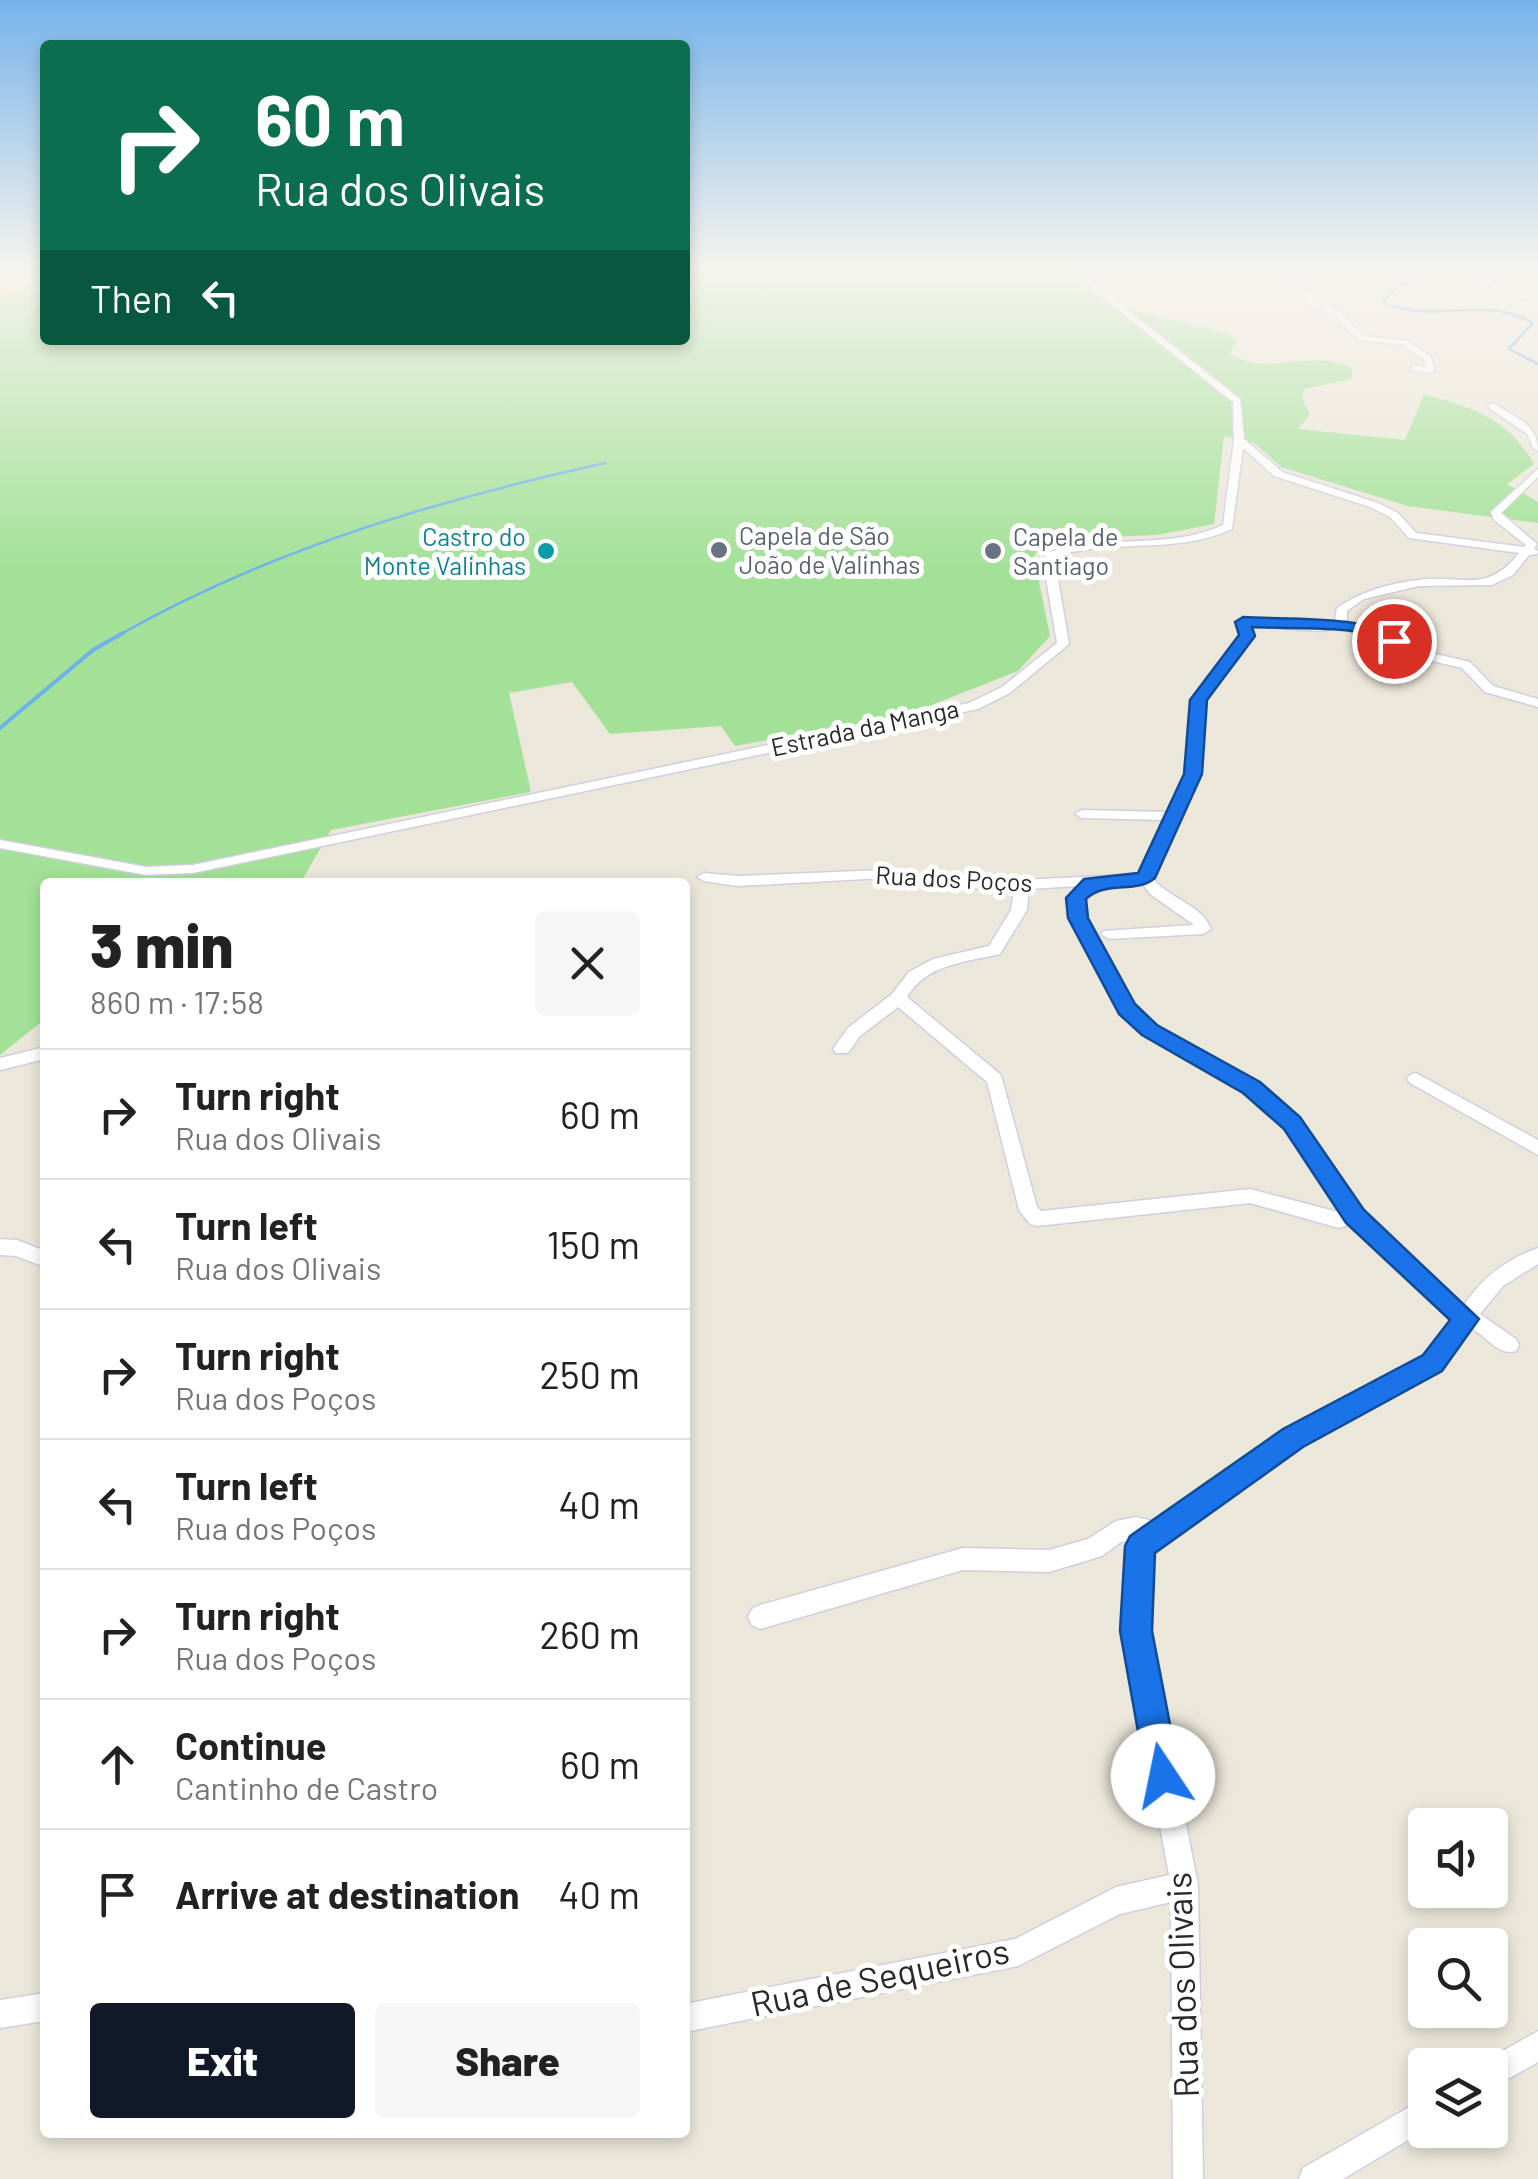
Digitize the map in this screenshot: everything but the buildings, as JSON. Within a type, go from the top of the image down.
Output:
[{"type":"street","name":"Estrada da Manga","points":[[0,844],[146,871],[193,869],[973,706],[1006,690],[1063,644],[1049,562],[1053,554],[1087,543],[1192,540],[1214,536],[1228,527],[1239,440],[1237,400],[1196,368]]},
{"type":"street","points":[[1412,368],[1430,368]]},
{"type":"street","points":[[1492,406],[1531,432],[1538,448]]},
{"type":"street","points":[[1239,440],[1278,474],[1374,505],[1394,515],[1413,536],[1532,552]]},
{"type":"street","points":[[1341,624],[1340,610],[1360,597],[1420,582],[1488,584],[1509,573],[1532,552],[1532,544],[1498,518],[1496,512],[1538,472]]},
{"type":"street","points":[[1109,934],[1203,929],[1200,920],[1155,891],[1146,878],[1193,774],[1199,700],[1247,636],[1243,622],[1319,627],[1341,624],[1358,630],[1372,629],[1415,653],[1466,665],[1489,689],[1538,703]]},
{"type":"street","points":[[1082,814],[1174,816]]},
{"type":"street","name":"Rua dos Poços","points":[[704,877],[737,881],[883,874],[951,883],[1022,885],[1146,878]]},
{"type":"street","points":[[1091,883],[1076,898],[1078,918],[1126,1008],[1150,1030],[1252,1088],[1292,1123],[1355,1216],[1466,1319],[1480,1322],[1509,1345]]},
{"type":"street","points":[[842,1050],[854,1032],[898,998],[906,980],[932,965],[994,950],[1019,910],[1022,885]]},
{"type":"street","points":[[898,998],[995,1079],[1028,1210],[1037,1219],[1250,1196],[1339,1221],[1355,1216]]},
{"type":"street","points":[[0,1064],[40,1054]]},
{"type":"street","points":[[1416,1080],[1538,1148]]},
{"type":"street","points":[[0,1246],[40,1257]]},
{"type":"street","name":"Rua dos Olivais","points":[[1188,2179],[1184,1885],[1136,1631],[1140,1546],[1293,1438],[1433,1363],[1483,1290],[1514,1265],[1538,1256]]},
{"type":"street","points":[[760,1616],[963,1558],[1049,1561],[1094,1548],[1116,1532],[1136,1528],[1160,1533]]},
{"type":"street","name":"Rua de Sequeiros","points":[[690,2017],[1018,1952],[1116,1902],[1184,1885]]},
{"type":"street","points":[[0,2014],[40,2008]]},
{"type":"street","points":[[1508,2064],[1538,2046]]},
{"type":"street","points":[[1314,2179],[1408,2123]]},
{"type":"green space","points":[[0,368],[1351,368],[1352,379],[1304,389],[1302,399],[1310,414],[1298,429],[1405,440],[1424,394],[1500,425],[1534,464],[1507,484],[1538,502],[1538,523],[1408,506],[1281,467],[1254,443],[1224,436],[1214,524],[1157,535],[1052,539],[1039,547],[1034,557],[1050,636],[1018,671],[906,715],[735,746],[721,726],[610,734],[572,682],[509,693],[531,792],[331,830],[303,878],[40,878],[40,1023],[0,1055]]},
{"type":"waterway","points":[[119,635],[235,577],[355,531],[479,494],[605,463]]},
{"type":"waterway","points":[[0,728],[93,650],[123,633]]},
{"type":"place","name":"Capela de São João de Valinhas","points":[[719,550]]},
{"type":"place","name":"Castro do Monte Valinhas","points":[[546,551]]},
{"type":"place","name":"Capela de Santiago","points":[[993,551]]},
{"type":"route","points":[[1163,1776],[1136,1631],[1140,1546],[1293,1438],[1433,1363],[1466,1319],[1355,1216],[1292,1123],[1252,1088],[1150,1030],[1126,1008],[1078,918],[1076,898],[1091,883],[1146,878],[1193,774],[1199,700],[1247,636],[1243,622],[1260,620],[1319,627],[1341,624],[1358,630],[1372,629],[1394,641]]}]
